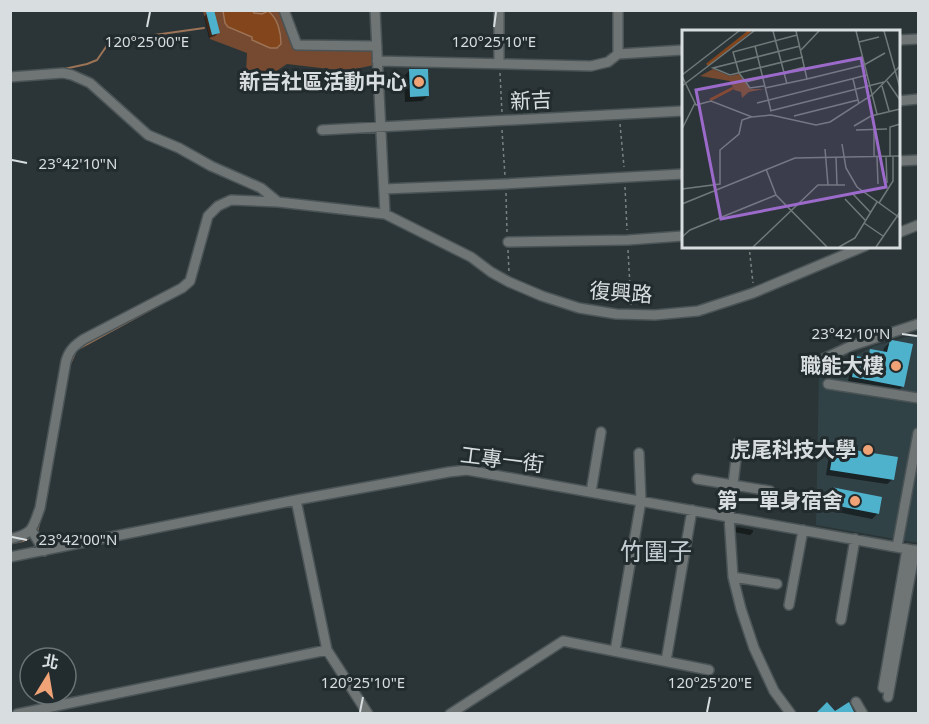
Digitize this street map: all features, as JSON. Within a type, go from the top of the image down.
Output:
[{"type":"street","points":[[284,10],[297,45],[377,46]]},
{"type":"street","points":[[10,539],[32,531],[40,508],[66,361],[71,348],[182,288],[190,281],[208,216],[218,206],[231,200],[278,201],[385,213],[375,10]]},
{"type":"street","points":[[499,10],[499,63]]},
{"type":"street","points":[[618,10],[618,54]]},
{"type":"street","points":[[899,40],[918,39]]},
{"type":"street","name":"新吉","points":[[378,61],[591,66],[608,62],[618,54],[682,50]]},
{"type":"street","points":[[10,76],[63,74],[84,80],[147,135],[261,188],[278,201]]},
{"type":"street","points":[[899,100],[918,99]]},
{"type":"street","name":"新吉","points":[[322,130],[682,111]]},
{"type":"street","points":[[899,161],[918,160]]},
{"type":"street","points":[[384,189],[682,174]]},
{"type":"street","name":"復興路","points":[[385,213],[471,256],[491,272],[542,297],[572,306],[616,314],[655,315],[698,311],[753,293],[860,248]]},
{"type":"street","points":[[899,232],[918,225]]},
{"type":"street","points":[[508,242],[628,240],[682,236]]},
{"type":"street","points":[[823,359],[850,346],[918,324]]},
{"type":"street","points":[[828,384],[918,398]]},
{"type":"street","points":[[591,492],[601,432]]},
{"type":"street","points":[[897,547],[918,433]]},
{"type":"street","points":[[738,443],[729,517],[732,577],[754,648],[774,691],[791,714]]},
{"type":"street","points":[[615,651],[641,501],[639,453]]},
{"type":"street","name":"工專一街","points":[[10,557],[296,500],[449,471],[467,470],[914,550]]},
{"type":"street","points":[[697,479],[770,491]]},
{"type":"street","points":[[296,500],[327,650],[368,714]]},
{"type":"street","points":[[666,661],[692,510]]},
{"type":"street","points":[[789,605],[803,530]]},
{"type":"street","points":[[32,531],[44,551]]},
{"type":"street","points":[[841,620],[855,539]]},
{"type":"street","points":[[885,696],[914,550]]},
{"type":"street","points":[[732,577],[777,584]]},
{"type":"street","points":[[450,714],[563,641],[709,670]]},
{"type":"street","points":[[17,714],[327,650]]},
{"type":"street","points":[[856,702],[863,714]]},
{"type":"path","points":[[499,63],[509,282]]},
{"type":"path","points":[[620,114],[631,315]]},
{"type":"path","points":[[749,248],[753,293]]},
{"type":"shaded area","points":[[203,11],[280,11],[295,50],[370,49],[373,51],[374,65],[346,71],[287,64],[245,92],[247,53],[210,39]]},
{"type":"shaded area","points":[[223,11],[253,11],[262,14],[268,11],[278,26],[281,44],[277,48],[270,48],[228,27]]},
{"type":"shaded area","name":"虎尾科技大學","points":[[918,334],[918,543],[816,525],[819,375],[874,346]]},
{"type":"building","points":[[214,10],[220,33],[212,35],[206,12]]},
{"type":"building","name":"新吉社區活動中心","points":[[409,69],[428,69],[429,96],[410,97]]},
{"type":"building","name":"職能大樓","points":[[890,340],[913,344],[904,387],[852,377],[856,356],[868,358],[870,349],[887,352]]},
{"type":"building","points":[[834,447],[898,457],[894,480],[830,470]]},
{"type":"building","name":"第一單身宿舍","points":[[831,487],[882,497],[879,514],[828,504]]},
{"type":"building","points":[[827,702],[835,711],[849,702],[855,714],[815,714]]},
{"type":"waterway","points":[[64,69],[97,60],[108,44],[133,38],[204,28]]},
{"type":"waterway","points":[[10,72],[20,72]]},
{"type":"waterway","points":[[78,349],[159,305]]},
{"type":"waterway","points":[[70,364],[75,353]]},
{"type":"waterway","points":[[37,532],[40,520]]},
{"type":"waterway","points":[[13,543],[33,536]]},
{"type":"place","name":"新吉社區活動中心","points":[[419,82]]},
{"type":"place","name":"職能大樓","points":[[896,366]]},
{"type":"place","name":"虎尾科技大學","points":[[868,450]]},
{"type":"place","name":"第一單身宿舍","points":[[855,501]]},
{"type":"district","name":"竹圍子","points":[[656,552]]}]
